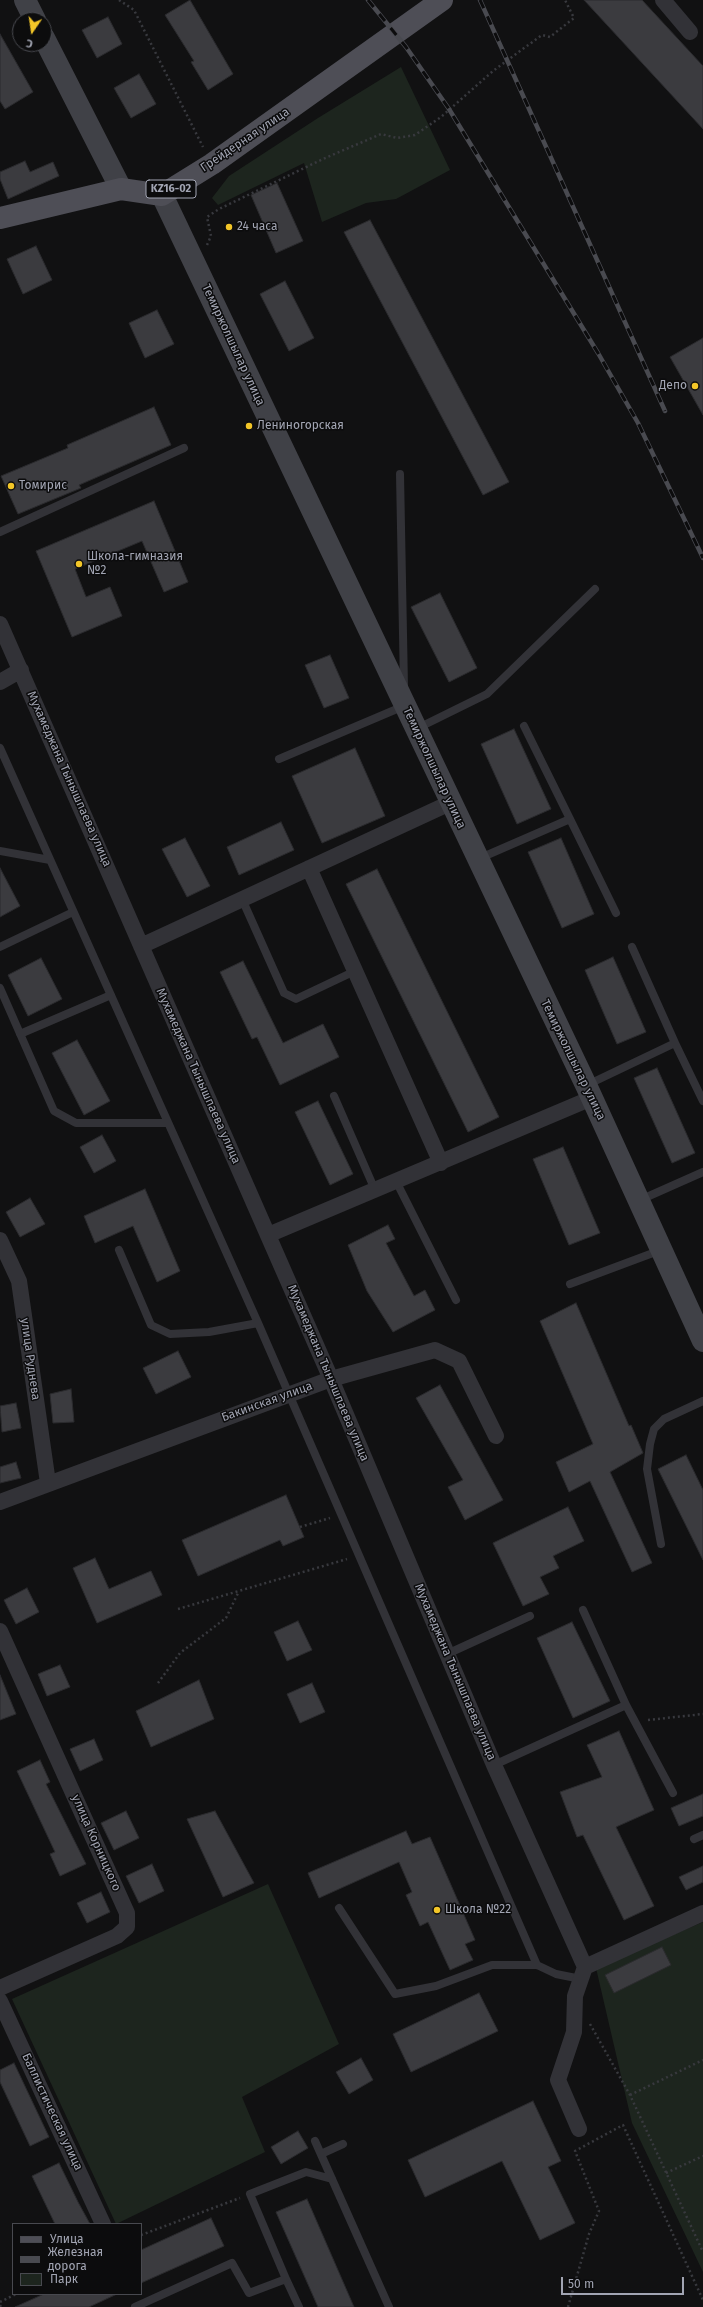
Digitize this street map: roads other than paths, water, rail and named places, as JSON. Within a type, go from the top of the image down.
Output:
[{"type":"main road","name":"Грейдерная улица","points":[[162,195],[212,164],[318,90],[442,0]]},
{"type":"main road","name":"KZ16-02","points":[[0,218],[121,189],[162,195]]},
{"type":"street","points":[[25,0],[31,12]]},
{"type":"street","points":[[663,0],[690,32]]},
{"type":"street","points":[[51,52],[121,189]]},
{"type":"street","name":"Темиржолшылар улица","points":[[162,195],[450,803],[589,1092],[662,1250],[695,1316],[703,1341]]},
{"type":"street","name":"Мухамеджана Тынышпаева улица","points":[[0,624],[331,1379],[583,1973]]},
{"type":"street","points":[[0,682],[21,670]]},
{"type":"street","points":[[141,946],[450,803]]},
{"type":"street","points":[[309,868],[440,1163]]},
{"type":"street","points":[[268,1235],[440,1163],[589,1092]]},
{"type":"street","name":"улица Руднева","points":[[0,1240],[19,1281],[48,1483]]},
{"type":"street","name":"Бакинская улица","points":[[0,1502],[331,1379],[435,1350],[459,1361],[496,1436]]},
{"type":"street","name":"улица Корницкого","points":[[0,1631],[128,1913],[127,1927],[118,1936],[0,1988]]},
{"type":"street","points":[[579,2129],[558,2080],[574,2032],[575,1996],[583,1973],[703,1913]]},
{"type":"street","name":"Баллистическая улица","points":[[0,2001],[103,2223]]},
{"type":"lane","points":[[0,532],[184,448]]},
{"type":"lane","points":[[279,759],[404,706],[400,474]]},
{"type":"lane","points":[[415,729],[487,694],[595,589]]},
{"type":"lane","points":[[524,726],[616,913]]},
{"type":"lane","points":[[0,748],[258,1323],[537,1965]]},
{"type":"lane","points":[[478,859],[570,819]]},
{"type":"lane","points":[[0,850],[50,860]]},
{"type":"lane","points":[[242,899],[284,992],[296,999],[355,971]]},
{"type":"lane","points":[[0,947],[73,912]]},
{"type":"lane","points":[[632,947],[703,1101]]},
{"type":"lane","points":[[0,988],[54,1111],[76,1123],[168,1123]]},
{"type":"lane","points":[[20,1034],[110,995]]},
{"type":"lane","points":[[589,1092],[675,1043]]},
{"type":"lane","points":[[334,1096],[375,1190]]},
{"type":"lane","points":[[640,1200],[703,1172]]},
{"type":"lane","points":[[396,1182],[456,1300]]},
{"type":"lane","points":[[119,1250],[151,1325],[170,1334],[209,1332],[258,1323]]},
{"type":"lane","points":[[570,1284],[662,1250]]},
{"type":"lane","points":[[661,1544],[647,1469],[650,1444],[654,1429],[664,1419],[703,1402]]},
{"type":"lane","points":[[583,1610],[626,1705],[673,1793]]},
{"type":"lane","points":[[447,1654],[530,1616]]},
{"type":"lane","points":[[494,1765],[626,1705]]},
{"type":"lane","points":[[694,1839],[703,1835]]},
{"type":"lane","points":[[338,1908],[395,1994],[436,1986],[492,1966],[537,1965],[556,1974],[583,1973]]},
{"type":"lane","points":[[315,2141],[389,2307]]},
{"type":"lane","points":[[321,2154],[343,2144]]},
{"type":"lane","points":[[299,2307],[250,2194],[306,2172],[332,2179]]},
{"type":"lane","points":[[135,2307],[232,2263],[249,2293],[286,2279]]},
{"type":"railway","points":[[368,0],[406,47],[449,109],[598,353],[638,423],[703,558]]},
{"type":"railway","points":[[480,0],[665,411]]},
{"type":"place","name":"24 часа","points":[[229,227]]},
{"type":"place","name":"Депо","points":[[695,386]]},
{"type":"place","name":"Лениногорская","points":[[249,426]]},
{"type":"place","name":"Томирис","points":[[11,486]]},
{"type":"place","name":"Школа-гимназия №2","points":[[79,564]]},
{"type":"place","name":"Школа №22","points":[[437,1910]]}]
